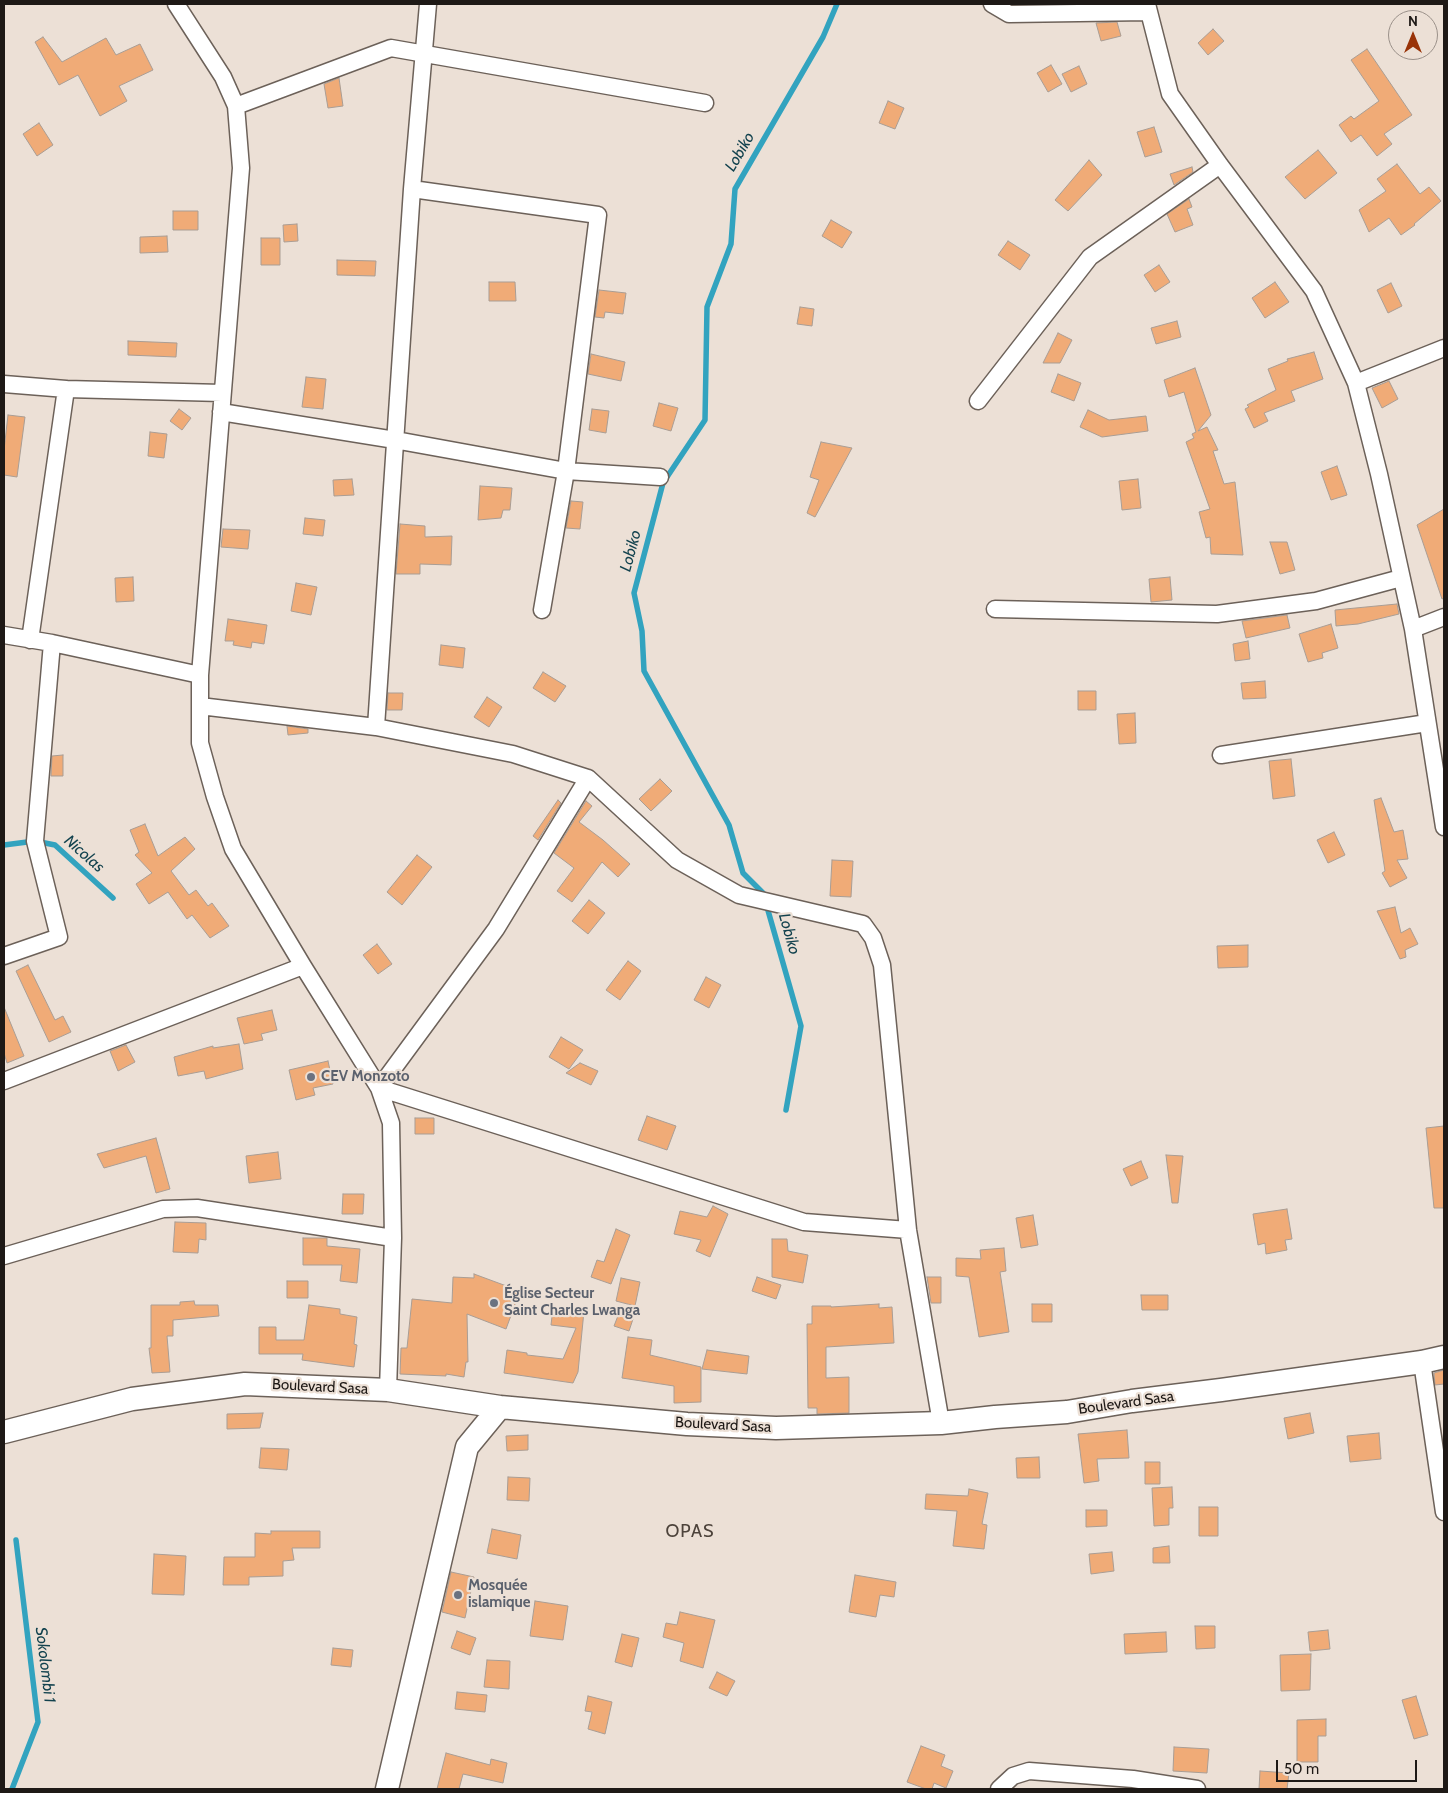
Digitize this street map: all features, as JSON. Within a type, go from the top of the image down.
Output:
[{"type":"street","points":[[176,4],[223,77],[236,106],[241,168],[200,675],[200,743],[214,797],[234,849],[303,966],[379,1088],[390,1124],[393,1238],[388,1390]]},
{"type":"street","points":[[376,727],[412,189],[428,4]]},
{"type":"street","points":[[992,4],[1009,14],[1147,8],[1170,94],[1220,165],[1314,291],[1356,383],[1379,474],[1412,629],[1444,827]]},
{"type":"street","points":[[236,106],[390,48],[705,103]]},
{"type":"street","points":[[978,401],[1090,256],[1220,165]]},
{"type":"street","points":[[412,189],[598,215],[566,471],[542,610]]},
{"type":"street","points":[[1356,383],[1444,348]]},
{"type":"street","points":[[4,384],[66,389],[222,393]]},
{"type":"street","points":[[30,640],[66,389]]},
{"type":"street","points":[[221,412],[395,440],[566,471],[660,477]]},
{"type":"street","points":[[994,609],[1217,614],[1316,601],[1401,578]]},
{"type":"street","points":[[1412,629],[1444,617]]},
{"type":"street","points":[[4,635],[52,643],[200,675]]},
{"type":"street","points":[[4,956],[59,937],[36,841],[52,643]]},
{"type":"street","points":[[200,706],[376,727],[513,754],[588,778],[677,860],[739,896],[863,924],[873,938],[882,965],[908,1230],[941,1422]]},
{"type":"street","points":[[1222,755],[1427,723]]},
{"type":"street","points":[[379,1088],[496,929],[588,778]]},
{"type":"street","points":[[4,1081],[303,966]]},
{"type":"street","points":[[379,1088],[804,1222],[908,1230]]},
{"type":"street","points":[[4,1256],[163,1209],[197,1208],[393,1238]]},
{"type":"street","name":"Boulevard Sasa","points":[[4,1432],[132,1399],[245,1384],[388,1390],[500,1408],[687,1424],[776,1428],[941,1422],[995,1416],[1067,1412],[1132,1401],[1422,1362],[1444,1357]]},
{"type":"street","points":[[1422,1362],[1444,1512]]},
{"type":"street","points":[[387,1789],[467,1447],[500,1408]]},
{"type":"street","points":[[999,1789],[1013,1776],[1030,1771],[1133,1779],[1197,1789]]},
{"type":"building","points":[[1117,22],[1121,36],[1101,41],[1096,23]]},
{"type":"building","points":[[1213,29],[1224,41],[1208,55],[1198,43]]},
{"type":"building","points":[[43,37],[62,62],[106,38],[116,55],[140,44],[153,70],[119,86],[127,101],[100,116],[78,75],[59,85],[35,42]]},
{"type":"building","points":[[1367,49],[1412,115],[1384,134],[1392,144],[1377,156],[1361,135],[1351,142],[1339,125],[1351,116],[1354,119],[1379,101],[1351,60]]},
{"type":"building","points":[[1051,65],[1062,84],[1048,92],[1037,73]]},
{"type":"building","points":[[1079,66],[1087,84],[1071,92],[1062,74]]},
{"type":"building","points":[[339,78],[343,106],[328,108],[324,84]]},
{"type":"building","points":[[888,101],[904,108],[895,129],[879,123]]},
{"type":"building","points":[[39,123],[53,145],[37,156],[23,134]]},
{"type":"building","points":[[1154,127],[1162,152],[1145,157],[1137,132]]},
{"type":"building","points":[[1318,150],[1337,173],[1305,199],[1285,177]]},
{"type":"building","points":[[1089,160],[1102,175],[1068,211],[1055,200]]},
{"type":"building","points":[[1397,164],[1420,194],[1429,187],[1441,201],[1401,235],[1389,218],[1369,232],[1359,210],[1386,191],[1377,179]]},
{"type":"building","points":[[1192,167],[1193,172],[1174,185],[1170,174]]},
{"type":"building","points":[[1189,199],[1192,207],[1187,209],[1193,225],[1175,232],[1167,214]]},
{"type":"building","points":[[173,211],[198,211],[198,230],[173,230]]},
{"type":"building","points":[[831,220],[852,232],[842,248],[822,236]]},
{"type":"building","points":[[297,224],[298,241],[284,242],[283,225]]},
{"type":"building","points":[[167,236],[168,252],[140,253],[140,237]]},
{"type":"building","points":[[261,238],[280,238],[280,265],[261,265]]},
{"type":"building","points":[[1008,241],[1030,255],[1020,270],[998,255]]},
{"type":"building","points":[[337,260],[376,261],[375,276],[337,275]]},
{"type":"building","points":[[1159,265],[1170,282],[1155,292],[1144,275]]},
{"type":"building","points":[[489,282],[515,282],[516,301],[489,301]]},
{"type":"building","points":[[1275,282],[1289,302],[1265,318],[1252,298]]},
{"type":"building","points":[[1391,283],[1402,306],[1388,313],[1377,290]]},
{"type":"building","points":[[599,290],[626,293],[623,314],[605,312],[604,318],[595,317]]},
{"type":"building","points":[[800,307],[814,309],[812,326],[797,324]]},
{"type":"building","points":[[1177,321],[1181,337],[1156,344],[1151,328]]},
{"type":"building","points":[[1058,333],[1072,340],[1060,363],[1043,363]]},
{"type":"building","points":[[128,341],[177,343],[176,357],[128,355]]},
{"type":"building","points":[[1314,352],[1323,379],[1291,391],[1295,401],[1264,413],[1268,421],[1254,428],[1245,409],[1249,407],[1247,405],[1276,390],[1268,369],[1288,361],[1287,359]]},
{"type":"building","points":[[591,354],[625,362],[621,381],[588,374]]},
{"type":"building","points":[[1195,368],[1211,415],[1198,431],[1207,427],[1218,450],[1213,451],[1224,484],[1235,482],[1243,555],[1211,554],[1210,537],[1206,538],[1199,512],[1210,509],[1186,442],[1194,438],[1192,434],[1196,432],[1184,392],[1169,397],[1164,380]]},
{"type":"building","points":[[1058,374],[1081,383],[1074,401],[1051,392]]},
{"type":"building","points":[[306,377],[326,379],[323,409],[302,407]]},
{"type":"building","points":[[1389,381],[1398,399],[1382,408],[1372,388]]},
{"type":"building","points":[[659,403],[678,408],[671,431],[653,426]]},
{"type":"building","points":[[179,409],[191,418],[182,430],[170,421]]},
{"type":"building","points":[[592,409],[609,411],[606,433],[589,430]]},
{"type":"building","points":[[1088,410],[1109,420],[1146,416],[1148,431],[1102,437],[1080,427]]},
{"type":"building","points":[[8,415],[25,417],[17,477],[4,475],[4,450]]},
{"type":"building","points":[[150,432],[167,434],[164,458],[148,456]]},
{"type":"building","points":[[821,442],[852,448],[815,517],[807,513],[819,480],[810,477]]},
{"type":"building","points":[[1337,466],[1347,495],[1331,500],[1321,472]]},
{"type":"building","points":[[352,479],[354,495],[334,496],[333,480]]},
{"type":"building","points":[[1138,479],[1141,508],[1122,510],[1119,481]]},
{"type":"building","points":[[480,486],[512,488],[510,510],[503,510],[501,518],[478,520]]},
{"type":"building","points":[[571,501],[583,502],[580,529],[566,528]]},
{"type":"building","points":[[1444,509],[1444,598],[1442,599],[1417,525]]},
{"type":"building","points":[[305,518],[325,520],[323,536],[303,534]]},
{"type":"building","points":[[400,524],[425,526],[425,537],[452,536],[451,565],[420,564],[420,574],[396,574]]},
{"type":"building","points":[[223,529],[250,530],[248,549],[221,547]]},
{"type":"building","points":[[1270,542],[1287,542],[1295,570],[1280,574]]},
{"type":"building","points":[[133,577],[134,601],[116,602],[115,578]]},
{"type":"building","points":[[1170,577],[1172,600],[1151,602],[1149,579]]},
{"type":"building","points":[[296,583],[317,587],[311,615],[291,611]]},
{"type":"building","points":[[1397,604],[1399,614],[1358,624],[1336,626],[1335,610]]},
{"type":"building","points":[[1287,615],[1290,628],[1246,638],[1242,621]]},
{"type":"building","points":[[228,619],[267,625],[264,644],[252,642],[251,648],[233,645],[234,641],[225,641]]},
{"type":"building","points":[[1331,624],[1338,648],[1322,653],[1323,658],[1308,662],[1299,634]]},
{"type":"building","points":[[1248,641],[1250,659],[1235,661],[1233,644]]},
{"type":"building","points":[[441,645],[465,648],[463,668],[439,665]]},
{"type":"building","points":[[543,672],[566,686],[555,702],[533,688]]},
{"type":"building","points":[[1265,681],[1266,698],[1243,699],[1241,683]]},
{"type":"building","points":[[1078,691],[1096,691],[1096,710],[1078,710]]},
{"type":"building","points":[[388,693],[403,693],[402,710],[387,710]]},
{"type":"building","points":[[487,697],[502,707],[489,727],[474,717]]},
{"type":"building","points":[[1135,713],[1136,743],[1119,744],[1117,714]]},
{"type":"building","points":[[287,726],[308,729],[308,733],[288,735]]},
{"type":"building","points":[[63,755],[63,776],[51,776],[52,756]]},
{"type":"building","points":[[1291,759],[1295,796],[1273,799],[1269,761]]},
{"type":"building","points":[[660,779],[672,791],[651,811],[639,799]]},
{"type":"building","points":[[1381,798],[1394,832],[1403,830],[1408,859],[1397,860],[1407,878],[1390,887],[1382,873],[1385,871],[1374,800]]},
{"type":"building","points":[[558,800],[561,803],[538,840],[533,836]]},
{"type":"building","points":[[586,801],[592,806],[579,822],[630,864],[618,877],[602,862],[572,902],[557,891],[574,868],[554,853]]},
{"type":"building","points":[[145,824],[158,856],[185,837],[195,849],[171,871],[189,895],[196,890],[208,906],[212,903],[229,926],[210,938],[192,915],[187,919],[168,892],[149,904],[136,884],[152,873],[135,855],[139,852],[130,830]]},
{"type":"building","points":[[1334,832],[1345,855],[1328,863],[1317,840]]},
{"type":"building","points":[[417,855],[432,867],[402,905],[387,892]]},
{"type":"building","points":[[832,860],[853,861],[851,897],[830,896]]},
{"type":"building","points":[[589,900],[605,913],[588,934],[572,921]]},
{"type":"building","points":[[1395,907],[1401,933],[1410,928],[1418,944],[1405,950],[1406,957],[1400,959],[1377,911]]},
{"type":"building","points":[[377,944],[392,964],[378,974],[363,955]]},
{"type":"building","points":[[1248,945],[1248,967],[1218,968],[1217,946]]},
{"type":"building","points":[[628,961],[641,971],[620,1000],[606,990]]},
{"type":"building","points":[[28,965],[55,1020],[63,1016],[71,1032],[49,1042],[16,971]]},
{"type":"building","points":[[706,977],[721,985],[709,1008],[694,1000]]},
{"type":"building","points":[[4,1007],[24,1056],[7,1063],[4,1053]]},
{"type":"building","points":[[272,1010],[277,1030],[261,1034],[263,1040],[244,1044],[237,1018]]},
{"type":"building","points":[[561,1037],[583,1050],[569,1069],[549,1057]]},
{"type":"building","points":[[239,1044],[243,1069],[206,1079],[204,1071],[178,1076],[174,1057],[213,1046],[213,1048]]},
{"type":"building","points":[[126,1045],[135,1062],[118,1071],[110,1051]]},
{"type":"building","name":"CEV Monzoto","points":[[328,1061],[333,1084],[313,1088],[315,1095],[296,1100],[289,1070]]},
{"type":"building","points":[[580,1063],[598,1071],[591,1085],[566,1073]]},
{"type":"building","points":[[647,1116],[676,1126],[667,1150],[638,1140]]},
{"type":"building","points":[[415,1118],[434,1118],[434,1134],[415,1134]]},
{"type":"building","points":[[1444,1126],[1444,1208],[1434,1208],[1426,1128]]},
{"type":"building","points":[[156,1138],[170,1189],[156,1193],[146,1156],[104,1168],[97,1154]]},
{"type":"building","points":[[278,1152],[281,1179],[249,1183],[246,1156]]},
{"type":"building","points":[[1166,1155],[1183,1156],[1178,1203],[1172,1203]]},
{"type":"building","points":[[1141,1161],[1148,1178],[1131,1186],[1123,1169]]},
{"type":"building","points":[[343,1194],[364,1194],[363,1214],[342,1214]]},
{"type":"building","points":[[713,1206],[728,1214],[710,1257],[696,1251],[701,1240],[674,1234],[680,1211],[707,1217]]},
{"type":"building","points":[[1287,1209],[1292,1239],[1285,1240],[1287,1250],[1266,1254],[1265,1243],[1258,1245],[1253,1214]]},
{"type":"building","points":[[1033,1215],[1038,1245],[1021,1248],[1016,1218]]},
{"type":"building","points":[[175,1222],[206,1223],[206,1240],[199,1239],[198,1253],[173,1252]]},
{"type":"building","points":[[616,1229],[630,1235],[611,1284],[591,1277],[597,1260],[604,1262]]},
{"type":"building","points":[[303,1238],[327,1238],[327,1246],[360,1249],[357,1283],[340,1281],[342,1265],[303,1265]]},
{"type":"building","points":[[772,1239],[787,1239],[788,1251],[808,1255],[803,1283],[772,1277]]},
{"type":"building","points":[[1004,1248],[1006,1271],[1000,1272],[1009,1332],[979,1337],[969,1277],[956,1276],[956,1258],[981,1259],[980,1250]]},
{"type":"building","points":[[474,1274],[520,1291],[506,1329],[467,1314],[468,1362],[466,1362],[464,1377],[446,1374],[446,1376],[400,1374],[401,1348],[407,1348],[412,1299],[452,1303],[453,1277],[474,1278]]},
{"type":"building","points":[[757,1277],[781,1285],[776,1299],[752,1291]]},
{"type":"building","points":[[927,1277],[941,1277],[941,1303],[931,1303]]},
{"type":"building","points":[[621,1278],[640,1282],[635,1306],[616,1301]]},
{"type":"building","points":[[287,1281],[308,1281],[308,1298],[287,1298]]},
{"type":"building","points":[[1141,1295],[1168,1295],[1168,1310],[1142,1310]]},
{"type":"building","points":[[194,1301],[195,1305],[218,1305],[219,1316],[173,1320],[173,1336],[167,1336],[170,1372],[152,1373],[149,1348],[151,1348],[151,1305],[180,1305],[180,1302]]},
{"type":"building","points":[[879,1304],[879,1308],[892,1307],[894,1343],[826,1347],[826,1378],[849,1377],[849,1413],[817,1414],[817,1408],[808,1408],[807,1324],[812,1324],[812,1306],[831,1307]]},
{"type":"building","points":[[1032,1304],[1052,1304],[1052,1322],[1032,1322]]},
{"type":"building","points":[[309,1305],[340,1309],[340,1314],[357,1317],[354,1344],[357,1345],[354,1367],[302,1360],[303,1354],[259,1354],[259,1327],[276,1327],[276,1340],[304,1340]]},
{"type":"building","points":[[553,1308],[584,1311],[578,1372],[573,1383],[504,1373],[507,1350],[527,1353],[527,1355],[563,1359],[576,1328],[551,1325]]},
{"type":"building","points":[[621,1308],[635,1313],[629,1331],[614,1326]]},
{"type":"building","points":[[628,1337],[652,1340],[650,1355],[701,1367],[701,1402],[674,1403],[674,1386],[622,1378]]},
{"type":"building","points":[[707,1350],[749,1356],[747,1374],[702,1369]]},
{"type":"building","points":[[1444,1370],[1444,1384],[1435,1385],[1434,1373]]},
{"type":"building","points":[[263,1413],[260,1428],[227,1429],[227,1414]]},
{"type":"building","points":[[1310,1413],[1314,1433],[1288,1439],[1284,1418]]},
{"type":"building","points":[[1127,1430],[1129,1458],[1097,1459],[1099,1481],[1084,1483],[1078,1434]]},
{"type":"building","points":[[1379,1433],[1381,1459],[1350,1462],[1347,1436]]},
{"type":"building","points":[[528,1435],[528,1450],[507,1451],[506,1436]]},
{"type":"building","points":[[261,1448],[289,1449],[287,1470],[259,1468]]},
{"type":"building","points":[[1039,1457],[1040,1478],[1017,1478],[1016,1458]]},
{"type":"building","points":[[1145,1462],[1160,1462],[1160,1484],[1145,1484]]},
{"type":"building","points":[[508,1477],[530,1478],[529,1501],[507,1500]]},
{"type":"building","points":[[1172,1487],[1173,1508],[1169,1508],[1169,1525],[1154,1526],[1152,1488]]},
{"type":"building","points":[[969,1489],[988,1493],[982,1524],[987,1525],[984,1549],[953,1546],[957,1511],[925,1509],[926,1494],[968,1496]]},
{"type":"building","points":[[1199,1507],[1218,1507],[1218,1536],[1199,1536]]},
{"type":"building","points":[[1086,1510],[1107,1510],[1107,1526],[1086,1527]]},
{"type":"building","points":[[492,1529],[521,1535],[517,1559],[487,1553]]},
{"type":"building","points":[[271,1531],[320,1531],[320,1548],[292,1548],[294,1560],[283,1561],[283,1576],[249,1577],[249,1585],[223,1585],[224,1557],[255,1557],[255,1533],[271,1534]]},
{"type":"building","points":[[1169,1546],[1170,1563],[1153,1563],[1153,1548]]},
{"type":"building","points":[[1112,1552],[1114,1571],[1091,1574],[1089,1554]]},
{"type":"building","points":[[154,1554],[186,1556],[184,1595],[152,1594]]},
{"type":"building","name":"Mosquée islamique","points":[[451,1572],[474,1577],[465,1618],[442,1612]]},
{"type":"building","points":[[855,1575],[896,1582],[894,1597],[880,1595],[876,1617],[849,1612]]},
{"type":"building","points":[[535,1601],[568,1606],[563,1640],[530,1636]]},
{"type":"building","points":[[680,1612],[715,1620],[703,1668],[680,1661],[684,1643],[663,1637],[666,1623],[677,1625]]},
{"type":"building","points":[[1195,1626],[1215,1626],[1215,1648],[1196,1649]]},
{"type":"building","points":[[1328,1630],[1330,1649],[1310,1651],[1308,1632]]},
{"type":"building","points":[[457,1631],[476,1638],[470,1655],[451,1648]]},
{"type":"building","points":[[1166,1632],[1167,1652],[1125,1654],[1124,1634]]},
{"type":"building","points":[[622,1634],[639,1638],[632,1667],[615,1662]]},
{"type":"building","points":[[333,1648],[353,1650],[351,1667],[331,1665]]},
{"type":"building","points":[[1311,1654],[1310,1690],[1281,1691],[1280,1655]]},
{"type":"building","points":[[487,1660],[510,1661],[509,1689],[484,1687]]},
{"type":"building","points":[[717,1672],[735,1681],[727,1696],[709,1688]]},
{"type":"building","points":[[457,1692],[487,1695],[485,1712],[455,1709]]},
{"type":"building","points":[[588,1696],[612,1702],[605,1734],[588,1729],[592,1712],[585,1711]]},
{"type":"building","points":[[1416,1696],[1428,1735],[1414,1739],[1402,1700]]},
{"type":"building","points":[[1326,1719],[1326,1736],[1318,1736],[1318,1762],[1297,1762],[1297,1720]]},
{"type":"building","points":[[921,1746],[945,1755],[941,1766],[953,1771],[946,1788],[934,1783],[932,1789],[926,1789],[907,1782]]},
{"type":"building","points":[[1174,1747],[1209,1749],[1207,1773],[1173,1771]]},
{"type":"building","points":[[446,1753],[490,1765],[491,1759],[507,1763],[503,1783],[463,1774],[459,1789],[437,1789]]},
{"type":"building","points":[[1260,1771],[1289,1773],[1287,1789],[1259,1789]]},
{"type":"waterway","name":"Lobiko","points":[[786,1110],[801,1026],[763,893],[743,873],[729,825],[644,671],[642,631],[634,593],[663,483],[705,420],[707,307],[731,244],[735,189],[823,37],[837,4]]},
{"type":"waterway","name":"Nicolas","points":[[4,845],[35,841],[55,845],[113,898]]},
{"type":"waterway","name":"Sokolombi 1","points":[[12,1789],[38,1722],[16,1540]]},
{"type":"place","name":"CEV Monzoto","points":[[311,1077]]},
{"type":"place","name":"Église Secteur Saint Charles Lwanga","points":[[494,1303]]},
{"type":"place","name":"Mosquée islamique","points":[[458,1595]]},
{"type":"district","name":"OPAS","points":[[690,1532]]}]
